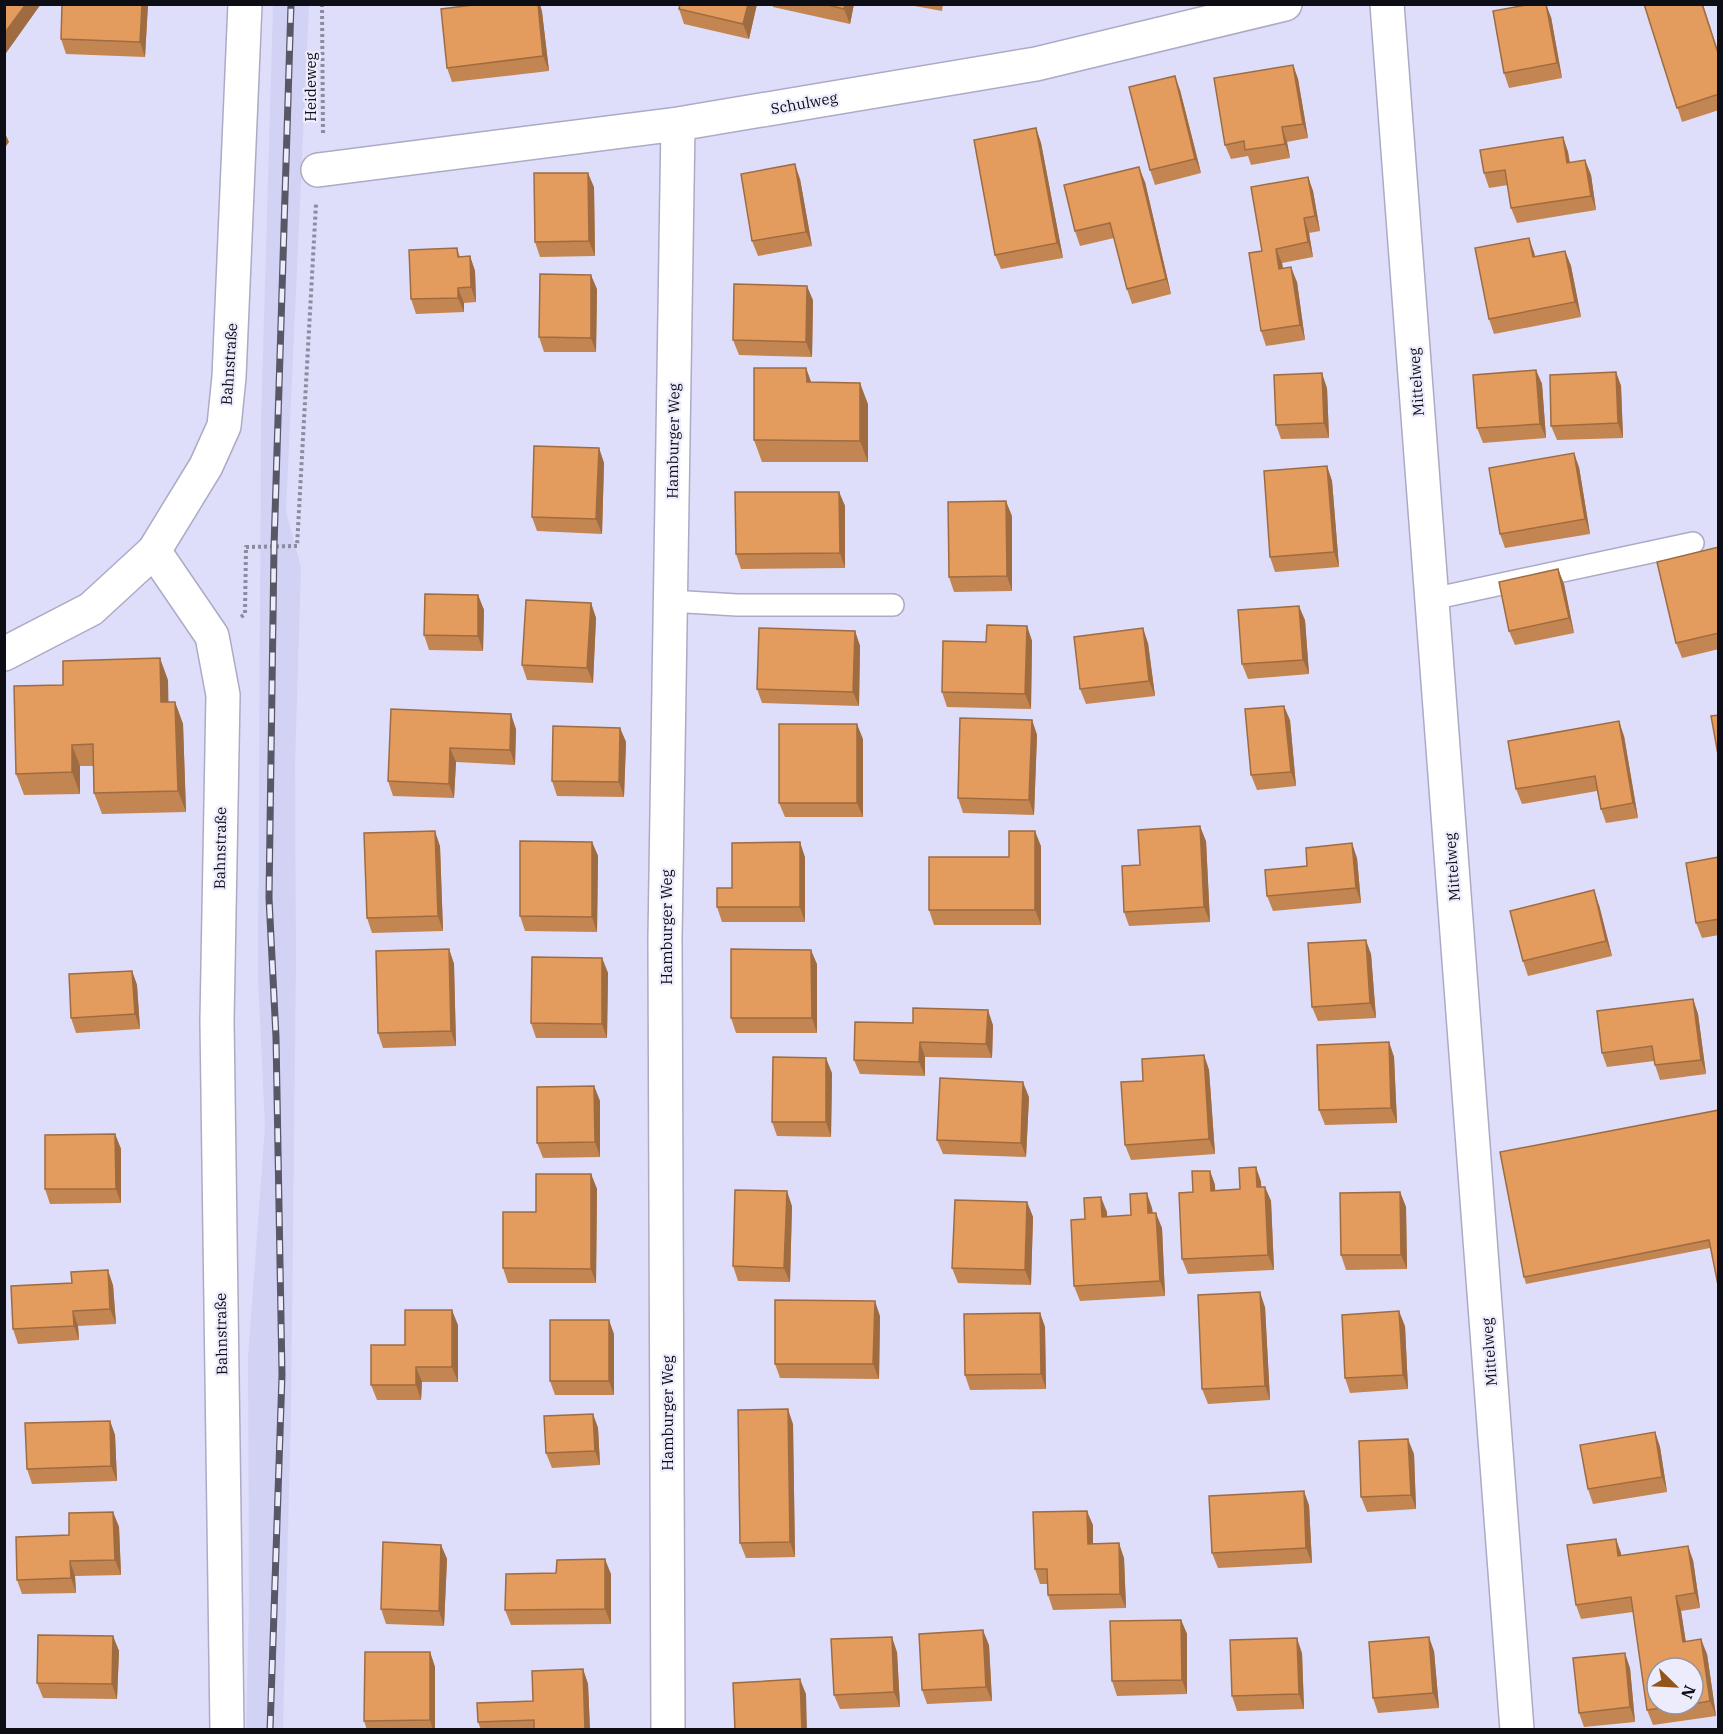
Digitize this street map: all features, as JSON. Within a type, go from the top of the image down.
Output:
[{"type":"street","name":"Bahnstraße","points":[[226,1730],[217,1021],[223,695],[212,636],[192,603],[154,551],[206,466],[224,426],[229,377],[245,4]]},
{"type":"street","name":"Schulweg","points":[[320,170],[678,124],[1036,64],[1285,4]]},
{"type":"street","name":"Mittelweg","points":[[1387,4],[1517,1730]]},
{"type":"street","name":"Hamburger Weg","points":[[668,1730],[665,938],[678,124]]},
{"type":"street","points":[[4,654],[92,609],[154,551]]},
{"type":"lane","points":[[1432,599],[1693,543]]},
{"type":"lane","points":[[670,601],[737,605],[893,605]]},
{"type":"path","name":"Heideweg","points":[[212,636],[245,614],[246,547],[297,546],[320,170],[322,4]]},
{"type":"shaded area","points":[[309,4],[286,512],[301,567],[295,766],[296,962],[291,1412],[283,1729],[246,1730],[249,1600],[248,1357],[265,1126],[258,979],[261,423],[273,5]]},
{"type":"building","points":[[4,4],[26,4],[4,34]]},
{"type":"building","points":[[62,4],[142,4],[140,42],[61,39]]},
{"type":"building","points":[[481,4],[538,4],[543,56],[447,68],[441,9]]},
{"type":"building","points":[[680,4],[748,4],[743,24],[679,9]]},
{"type":"building","points":[[824,4],[845,4],[844,9]]},
{"type":"building","points":[[1531,4],[1546,4],[1557,63],[1504,73],[1493,11]]},
{"type":"building","points":[[1644,4],[1702,4],[1719,56],[1719,94],[1677,108]]},
{"type":"building","points":[[1293,65],[1303,124],[1282,127],[1285,144],[1245,150],[1244,141],[1225,145],[1214,78]]},
{"type":"building","points":[[1175,76],[1195,159],[1150,170],[1129,87]]},
{"type":"building","points":[[1036,128],[1057,243],[995,255],[974,140]]},
{"type":"building","points":[[1563,137],[1567,163],[1585,160],[1591,196],[1511,208],[1505,170],[1484,173],[1480,150]]},
{"type":"building","points":[[795,164],[806,232],[752,241],[741,174]]},
{"type":"building","points":[[1139,167],[1166,279],[1127,289],[1110,223],[1075,231],[1064,185]]},
{"type":"building","points":[[534,173],[588,173],[589,241],[535,242]]},
{"type":"building","points":[[1308,177],[1315,216],[1304,218],[1308,242],[1276,249],[1279,269],[1291,267],[1300,325],[1261,331],[1249,253],[1262,251],[1251,187]]},
{"type":"building","points":[[1529,238],[1533,257],[1565,251],[1575,302],[1489,319],[1475,248]]},
{"type":"building","points":[[457,248],[458,257],[470,256],[471,287],[458,288],[458,298],[411,299],[409,250]]},
{"type":"building","points":[[540,274],[591,275],[591,338],[539,337]]},
{"type":"building","points":[[734,284],[807,286],[806,342],[733,340]]},
{"type":"building","points":[[754,368],[806,368],[807,382],[860,383],[860,441],[754,440]]},
{"type":"building","points":[[1536,370],[1540,424],[1477,428],[1473,375]]},
{"type":"building","points":[[1616,372],[1618,423],[1551,426],[1550,375]]},
{"type":"building","points":[[1322,373],[1324,423],[1276,425],[1274,375]]},
{"type":"building","points":[[534,446],[599,448],[596,519],[532,517]]},
{"type":"building","points":[[1574,453],[1585,519],[1500,534],[1489,468]]},
{"type":"building","points":[[1327,466],[1334,552],[1270,557],[1264,471]]},
{"type":"building","points":[[735,492],[839,492],[840,553],[736,554]]},
{"type":"building","points":[[1006,501],[1007,576],[949,577],[948,502]]},
{"type":"building","points":[[1719,547],[1719,633],[1676,643],[1657,562]]},
{"type":"building","points":[[1558,569],[1569,618],[1509,631],[1499,582]]},
{"type":"building","points":[[425,594],[478,595],[478,636],[424,635]]},
{"type":"building","points":[[526,600],[591,603],[587,668],[522,665]]},
{"type":"building","points":[[1299,606],[1303,660],[1242,664],[1238,610]]},
{"type":"building","points":[[987,625],[1027,626],[1025,694],[942,692],[943,641],[986,642]]},
{"type":"building","points":[[759,628],[855,631],[853,692],[757,689]]},
{"type":"building","points":[[1143,628],[1149,681],[1080,689],[1074,637]]},
{"type":"building","points":[[160,658],[161,702],[175,702],[178,791],[94,793],[93,744],[72,745],[72,772],[16,774],[14,686],[63,685],[63,661]]},
{"type":"building","points":[[1284,706],[1291,772],[1251,775],[1245,709]]},
{"type":"building","points":[[391,709],[511,714],[510,750],[450,748],[449,784],[388,781]]},
{"type":"building","points":[[1719,715],[1719,760],[1711,716]]},
{"type":"building","points":[[960,718],[1032,720],[1029,800],[958,798]]},
{"type":"building","points":[[1619,721],[1633,803],[1601,809],[1595,776],[1516,789],[1508,741]]},
{"type":"building","points":[[779,724],[857,724],[857,803],[779,803]]},
{"type":"building","points":[[553,726],[620,728],[619,782],[552,781]]},
{"type":"building","points":[[1200,826],[1204,907],[1124,912],[1122,866],[1140,865],[1138,830]]},
{"type":"building","points":[[435,831],[438,916],[367,918],[364,833]]},
{"type":"building","points":[[1009,831],[1035,831],[1035,910],[929,910],[929,857],[1009,857]]},
{"type":"building","points":[[520,841],[592,842],[592,917],[520,916]]},
{"type":"building","points":[[800,842],[800,907],[717,907],[717,888],[732,888],[732,843]]},
{"type":"building","points":[[1352,843],[1356,888],[1267,896],[1265,870],[1307,866],[1306,848]]},
{"type":"building","points":[[1719,857],[1719,919],[1696,923],[1686,863]]},
{"type":"building","points":[[1594,890],[1606,941],[1523,961],[1510,911]]},
{"type":"building","points":[[1366,940],[1370,1003],[1312,1007],[1308,943]]},
{"type":"building","points":[[449,949],[451,1031],[378,1033],[376,951]]},
{"type":"building","points":[[731,949],[811,950],[812,1018],[731,1018]]},
{"type":"building","points":[[532,957],[602,958],[602,1024],[531,1023]]},
{"type":"building","points":[[132,971],[135,1014],[71,1018],[69,974]]},
{"type":"building","points":[[1693,999],[1701,1060],[1655,1065],[1652,1046],[1602,1053],[1597,1011]]},
{"type":"building","points":[[913,1008],[988,1010],[986,1044],[920,1042],[919,1062],[854,1060],[855,1022],[913,1023]]},
{"type":"building","points":[[1389,1042],[1391,1108],[1319,1110],[1317,1045]]},
{"type":"building","points":[[1204,1055],[1209,1139],[1125,1145],[1121,1082],[1143,1081],[1142,1059]]},
{"type":"building","points":[[773,1057],[826,1058],[826,1122],[772,1122]]},
{"type":"building","points":[[940,1078],[1023,1082],[1021,1143],[937,1140]]},
{"type":"building","points":[[594,1086],[595,1142],[537,1143],[537,1087]]},
{"type":"building","points":[[1719,1110],[1719,1290],[1709,1240],[1524,1277],[1500,1152]]},
{"type":"building","points":[[115,1134],[116,1189],[45,1189],[45,1135]]},
{"type":"building","points":[[1256,1167],[1257,1187],[1265,1187],[1268,1255],[1182,1259],[1179,1193],[1193,1192],[1192,1171],[1210,1171],[1211,1191],[1240,1189],[1239,1168]]},
{"type":"building","points":[[536,1174],[591,1174],[591,1269],[503,1268],[503,1212],[536,1212]]},
{"type":"building","points":[[735,1190],[787,1191],[784,1268],[733,1266]]},
{"type":"building","points":[[1400,1192],[1401,1255],[1341,1255],[1340,1193]]},
{"type":"building","points":[[1147,1193],[1148,1213],[1156,1213],[1160,1281],[1074,1286],[1071,1220],[1085,1219],[1084,1198],[1101,1197],[1102,1217],[1131,1215],[1130,1194]]},
{"type":"building","points":[[955,1200],[1027,1202],[1025,1270],[952,1268]]},
{"type":"building","points":[[108,1270],[110,1309],[73,1311],[74,1326],[13,1329],[11,1286],[72,1283],[71,1272]]},
{"type":"building","points":[[1260,1292],[1265,1386],[1202,1389],[1198,1295]]},
{"type":"building","points":[[775,1300],[875,1301],[873,1364],[775,1364]]},
{"type":"building","points":[[405,1310],[452,1310],[452,1367],[416,1367],[416,1385],[371,1385],[371,1345],[405,1345]]},
{"type":"building","points":[[1399,1311],[1403,1375],[1345,1378],[1342,1315]]},
{"type":"building","points":[[1040,1313],[1041,1374],[965,1375],[964,1314]]},
{"type":"building","points":[[550,1320],[609,1320],[609,1381],[550,1381]]},
{"type":"building","points":[[788,1409],[790,1542],[740,1543],[738,1410]]},
{"type":"building","points":[[593,1414],[595,1451],[546,1453],[544,1416]]},
{"type":"building","points":[[110,1421],[111,1466],[27,1469],[25,1423]]},
{"type":"building","points":[[1655,1432],[1662,1477],[1588,1489],[1580,1445]]},
{"type":"building","points":[[1408,1439],[1411,1495],[1361,1497],[1359,1441]]},
{"type":"building","points":[[1304,1491],[1306,1548],[1212,1553],[1209,1496]]},
{"type":"building","points":[[1087,1511],[1088,1544],[1119,1543],[1120,1594],[1048,1595],[1047,1569],[1035,1569],[1033,1512]]},
{"type":"building","points":[[113,1512],[115,1560],[70,1561],[71,1578],[17,1580],[16,1537],[69,1535],[69,1513]]},
{"type":"building","points":[[1616,1539],[1618,1556],[1688,1546],[1695,1593],[1676,1596],[1683,1642],[1701,1639],[1703,1656],[1645,1656],[1645,1696],[1631,1597],[1576,1605],[1567,1545]]},
{"type":"building","points":[[383,1542],[441,1545],[439,1611],[381,1609]]},
{"type":"building","points":[[605,1559],[605,1609],[505,1610],[506,1574],[556,1573],[557,1560]]},
{"type":"building","points":[[1181,1620],[1182,1680],[1112,1681],[1110,1621]]},
{"type":"building","points":[[983,1630],[986,1687],[922,1690],[919,1634]]},
{"type":"building","points":[[38,1635],[113,1636],[112,1684],[37,1683]]},
{"type":"building","points":[[892,1637],[894,1692],[834,1695],[831,1639]]},
{"type":"building","points":[[1429,1637],[1433,1693],[1373,1698],[1369,1642]]},
{"type":"building","points":[[1297,1638],[1299,1694],[1232,1696],[1230,1640]]},
{"type":"building","points":[[365,1652],[430,1652],[430,1720],[364,1721]]},
{"type":"building","points":[[1625,1653],[1630,1707],[1579,1713],[1573,1658]]},
{"type":"building","points":[[1705,1667],[1710,1701],[1705,1702]]},
{"type":"building","points":[[583,1669],[585,1730],[534,1730],[534,1720],[478,1722],[477,1703],[533,1701],[532,1671]]},
{"type":"building","points":[[800,1679],[802,1730],[735,1730],[733,1683]]},
{"type":"railway","points":[[270,1730],[282,1375],[276,1037],[269,898],[274,547],[291,4]]}]
